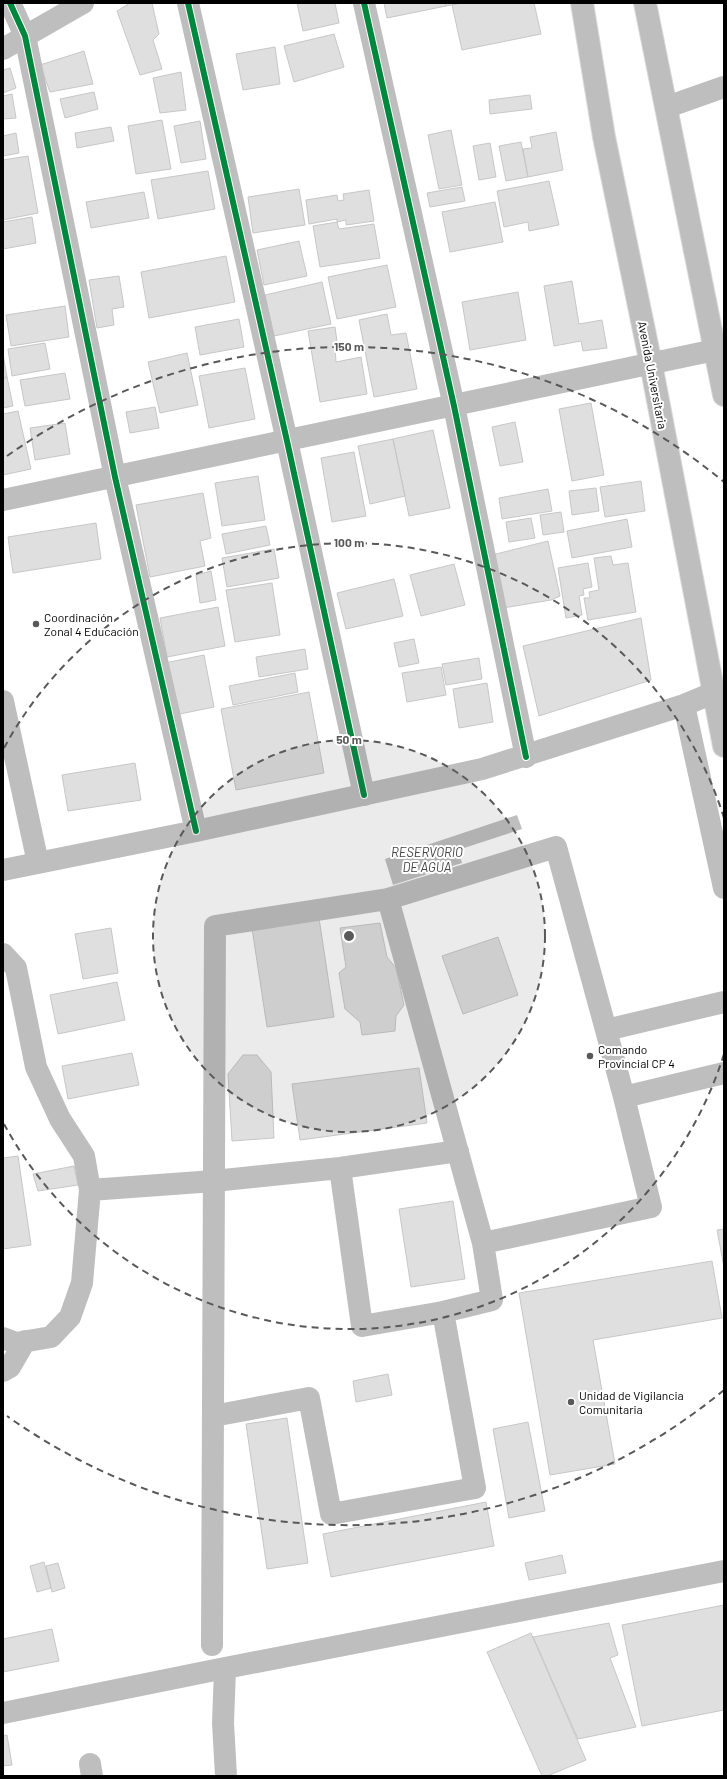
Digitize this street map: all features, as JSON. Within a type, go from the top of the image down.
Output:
[{"type":"street","points":[[10,3],[24,36],[115,477],[196,830]]},
{"type":"street","points":[[3,49],[83,3]]},
{"type":"street","points":[[188,3],[287,441],[364,795]]},
{"type":"street","points":[[364,3],[454,406],[526,757]]},
{"type":"street","name":"Avenida Universitaria","points":[[582,3],[604,138],[652,364],[724,746]]},
{"type":"street","points":[[645,3],[724,396]]},
{"type":"street","points":[[666,107],[724,87]]},
{"type":"street","points":[[3,500],[715,350]]},
{"type":"street","points":[[3,870],[482,769],[526,757],[684,705],[713,693]]},
{"type":"street","points":[[3,701],[38,863]]},
{"type":"street","points":[[684,705],[724,888]]},
{"type":"street","points":[[212,1645],[215,926],[388,899],[556,847],[624,1097],[651,1207],[483,1243]]},
{"type":"street","points":[[340,1168],[362,1326],[443,1312],[492,1300],[483,1243],[388,899]]},
{"type":"street","points":[[3,954],[16,968],[36,1066],[60,1119],[84,1156],[90,1190],[82,1283],[70,1316],[52,1337],[16,1343],[3,1338]]},
{"type":"street","points":[[606,1030],[724,1002]]},
{"type":"street","points":[[624,1097],[724,1073]]},
{"type":"street","points":[[90,1190],[214,1181],[340,1168],[458,1151]]},
{"type":"street","points":[[213,1416],[309,1398],[331,1514],[475,1488],[443,1312]]},
{"type":"street","points":[[5,1371],[25,1341]]},
{"type":"street","points":[[3,1713],[164,1680],[724,1571]]},
{"type":"street","points":[[218,1670],[226,1776]]},
{"type":"water","name":"RESERVORIO DE AGUA","points":[[517,815],[522,829],[458,850],[462,863],[393,885],[385,859]]},
{"type":"building","points":[[130,3],[152,3],[159,34],[153,40],[162,69],[140,75],[117,11]]},
{"type":"building","points":[[297,3],[335,3],[339,23],[303,31]]},
{"type":"building","points":[[384,3],[445,3],[446,6],[387,18]]},
{"type":"building","points":[[445,3],[461,3],[446,6]]},
{"type":"building","points":[[461,3],[534,3],[541,34],[462,50],[452,5]]},
{"type":"building","points":[[334,34],[344,67],[294,82],[284,46]]},
{"type":"building","points":[[275,47],[280,84],[243,90],[236,54]]},
{"type":"building","points":[[84,51],[93,84],[50,92],[40,65]]},
{"type":"building","points":[[10,68],[16,88],[3,93],[3,70]]},
{"type":"building","points":[[181,72],[186,110],[160,113],[153,78]]},
{"type":"building","points":[[94,92],[98,109],[65,118],[60,99]]},
{"type":"building","points":[[12,94],[16,118],[3,119],[3,96]]},
{"type":"building","points":[[530,95],[532,109],[490,114],[489,100]]},
{"type":"building","points":[[162,120],[171,169],[136,174],[128,126]]},
{"type":"building","points":[[200,121],[206,159],[181,163],[174,126]]},
{"type":"building","points":[[111,127],[114,141],[77,148],[75,133]]},
{"type":"building","points":[[451,130],[462,185],[439,189],[428,135]]},
{"type":"building","points":[[556,132],[563,170],[528,177],[523,149],[532,148],[530,137]]},
{"type":"building","points":[[16,133],[19,153],[3,156],[3,136]]},
{"type":"building","points":[[521,142],[528,177],[506,181],[499,146]]},
{"type":"building","points":[[490,143],[496,177],[479,180],[473,146]]},
{"type":"building","points":[[28,156],[38,213],[3,220],[3,160]]},
{"type":"building","points":[[208,171],[215,209],[158,219],[151,180]]},
{"type":"building","points":[[549,181],[559,225],[529,231],[528,222],[504,227],[497,191]]},
{"type":"building","points":[[462,187],[465,201],[430,207],[427,193]]},
{"type":"building","points":[[299,189],[305,225],[253,233],[248,197]]},
{"type":"building","points":[[369,190],[374,221],[346,225],[346,220],[337,222],[337,219],[309,224],[306,200],[337,195],[338,201],[344,200],[343,194]]},
{"type":"building","points":[[144,192],[149,218],[91,228],[86,202]]},
{"type":"building","points":[[495,202],[503,242],[450,252],[442,212]]},
{"type":"building","points":[[32,217],[36,243],[3,249],[3,222]]},
{"type":"building","points":[[337,222],[339,229],[374,224],[380,258],[320,267],[313,226]]},
{"type":"building","points":[[299,241],[307,276],[264,285],[257,250]]},
{"type":"building","points":[[226,256],[235,302],[149,318],[141,272]]},
{"type":"building","points":[[387,265],[396,307],[337,319],[328,277]]},
{"type":"building","points":[[119,276],[124,307],[112,309],[114,325],[97,328],[89,280]]},
{"type":"building","points":[[572,281],[579,324],[602,320],[607,348],[583,351],[581,341],[554,346],[544,286]]},
{"type":"building","points":[[322,282],[331,324],[274,336],[265,295]]},
{"type":"building","points":[[518,292],[526,340],[470,350],[462,302]]},
{"type":"building","points":[[65,306],[69,337],[11,346],[6,315]]},
{"type":"building","points":[[387,314],[391,335],[406,333],[417,389],[374,397],[359,320]]},
{"type":"building","points":[[239,319],[244,347],[200,355],[195,327]]},
{"type":"building","points":[[335,327],[338,348],[335,348],[336,362],[361,357],[367,394],[320,402],[308,331]]},
{"type":"building","points":[[45,343],[50,369],[12,376],[8,349]]},
{"type":"building","points":[[187,353],[198,405],[160,413],[148,362]]},
{"type":"building","points":[[3,354],[7,377],[3,378]]},
{"type":"building","points":[[245,368],[255,419],[209,428],[199,376]]},
{"type":"building","points":[[65,373],[70,399],[25,406],[20,380]]},
{"type":"building","points":[[7,377],[13,406],[3,408],[3,378]]},
{"type":"building","points":[[591,403],[604,475],[572,481],[559,409]]},
{"type":"building","points":[[155,407],[159,428],[130,433],[126,412]]},
{"type":"building","points":[[18,411],[31,469],[3,475],[3,414]]},
{"type":"building","points":[[515,422],[523,462],[500,466],[492,427]]},
{"type":"building","points":[[65,423],[70,454],[35,460],[30,428]]},
{"type":"building","points":[[433,430],[450,508],[409,516],[393,439]]},
{"type":"building","points":[[393,439],[405,496],[370,504],[358,446]]},
{"type":"building","points":[[354,452],[366,516],[332,522],[321,458]]},
{"type":"building","points":[[258,476],[265,520],[222,526],[215,483]]},
{"type":"building","points":[[641,481],[645,511],[605,517],[600,487]]},
{"type":"building","points":[[596,488],[599,511],[572,515],[569,491]]},
{"type":"building","points":[[548,489],[552,511],[502,519],[499,498]]},
{"type":"building","points":[[203,493],[211,538],[200,541],[205,566],[150,577],[136,505]]},
{"type":"building","points":[[561,512],[564,532],[543,535],[540,515]]},
{"type":"building","points":[[531,518],[535,538],[509,542],[506,522]]},
{"type":"building","points":[[627,519],[632,547],[572,558],[567,531]]},
{"type":"building","points":[[96,523],[101,559],[13,573],[8,537]]},
{"type":"building","points":[[266,526],[270,545],[226,554],[222,534]]},
{"type":"building","points":[[548,541],[560,596],[551,600],[503,608],[492,555]]},
{"type":"building","points":[[274,549],[279,578],[227,587],[222,558]]},
{"type":"building","points":[[611,556],[613,565],[628,563],[636,612],[588,620],[584,598],[590,598],[589,592],[599,590],[594,558]]},
{"type":"building","points":[[588,563],[592,587],[583,589],[584,595],[579,596],[582,615],[566,618],[558,568]]},
{"type":"building","points":[[454,564],[465,605],[421,616],[410,575]]},
{"type":"building","points":[[211,571],[216,600],[200,603],[196,575]]},
{"type":"building","points":[[394,579],[403,616],[346,629],[337,593]]},
{"type":"building","points":[[272,583],[280,635],[235,642],[226,590]]},
{"type":"building","points":[[218,607],[225,646],[167,657],[160,618]]},
{"type":"building","points":[[641,618],[651,680],[539,716],[523,646]]},
{"type":"building","points":[[414,639],[419,663],[399,667],[394,643]]},
{"type":"building","points":[[305,649],[308,669],[259,677],[256,657]]},
{"type":"building","points":[[204,655],[214,707],[175,715],[165,663]]},
{"type":"building","points":[[479,658],[482,679],[446,685],[442,664]]},
{"type":"building","points":[[441,667],[446,695],[407,702],[402,673]]},
{"type":"building","points":[[295,673],[298,692],[233,705],[229,686]]},
{"type":"building","points":[[487,683],[493,722],[459,728],[453,689]]},
{"type":"building","points":[[309,692],[324,773],[236,790],[221,709]]},
{"type":"building","points":[[135,763],[141,800],[68,811],[62,775]]},
{"type":"building","points":[[317,905],[334,1017],[267,1027],[250,915]]},
{"type":"building","points":[[380,923],[387,957],[396,968],[404,1005],[396,1016],[395,1031],[362,1035],[360,1022],[345,1009],[339,973],[346,967],[340,928]]},
{"type":"building","points":[[111,928],[118,973],[83,979],[75,934]]},
{"type":"building","points":[[498,937],[518,995],[463,1014],[442,956]]},
{"type":"building","points":[[117,982],[125,1020],[58,1034],[50,995]]},
{"type":"building","points":[[132,1053],[139,1085],[68,1099],[62,1066]]},
{"type":"building","points":[[243,1055],[257,1055],[271,1072],[274,1138],[232,1141],[228,1074]]},
{"type":"building","points":[[419,1068],[427,1123],[300,1140],[292,1084]]},
{"type":"building","points":[[18,1156],[31,1245],[3,1249],[3,1158]]},
{"type":"building","points":[[74,1166],[78,1185],[38,1191],[33,1174]]},
{"type":"building","points":[[453,1201],[465,1279],[411,1287],[399,1209]]},
{"type":"building","points":[[724,1229],[724,1267],[717,1230]]},
{"type":"building","name":"Unidad de Vigilancia Comunitaria","points":[[712,1261],[722,1318],[593,1340],[615,1464],[550,1475],[519,1293]]},
{"type":"building","points":[[388,1374],[392,1395],[356,1402],[353,1381]]},
{"type":"building","points":[[287,1418],[308,1563],[267,1569],[246,1424]]},
{"type":"building","points":[[528,1422],[545,1511],[509,1518],[493,1429]]},
{"type":"building","points":[[486,1502],[494,1546],[331,1577],[323,1534]]},
{"type":"building","points":[[562,1555],[566,1573],[529,1580],[525,1563]]},
{"type":"building","points":[[44,1562],[51,1588],[37,1592],[30,1566]]},
{"type":"building","points":[[58,1563],[65,1588],[52,1592],[46,1566]]},
{"type":"building","points":[[724,1605],[724,1710],[642,1726],[622,1625]]},
{"type":"building","points":[[609,1623],[618,1655],[610,1658],[636,1727],[578,1739],[533,1637]]},
{"type":"building","points":[[52,1629],[59,1661],[3,1672],[3,1639]]},
{"type":"building","points":[[531,1633],[586,1760],[547,1776],[542,1776],[487,1652]]},
{"type":"building","points":[[7,1735],[12,1765],[3,1766],[3,1736]]},
{"type":"cycle path","points":[[10,3],[25,36],[115,477],[196,831]]},
{"type":"cycle path","points":[[188,3],[287,441],[364,795]]},
{"type":"cycle path","points":[[364,3],[454,406],[526,757]]},
{"type":"place","name":"Coordinación Zonal 4 Educación","points":[[36,624]]},
{"type":"place","name":"Comando Provincial CP 4","points":[[590,1056]]},
{"type":"place","name":"Unidad de Vigilancia Comunitaria","points":[[571,1402]]}]
